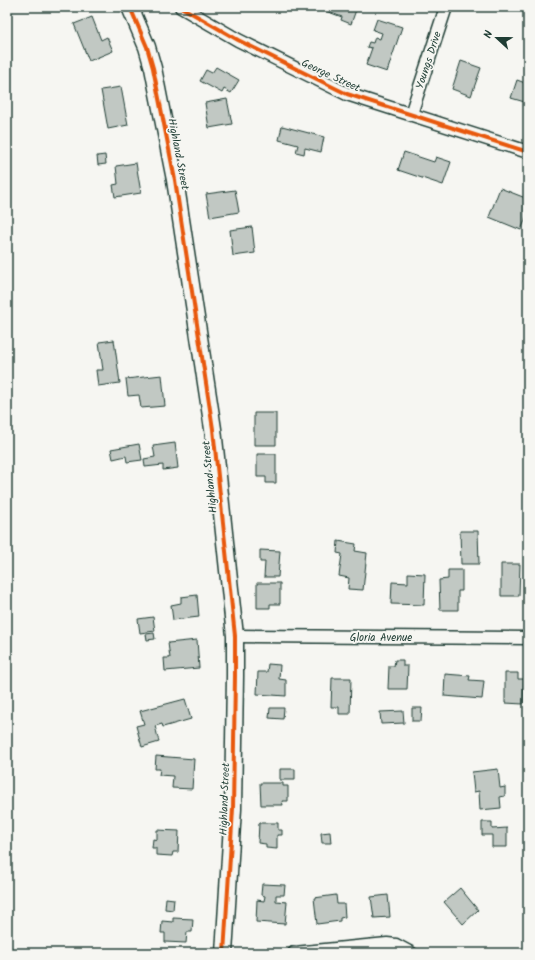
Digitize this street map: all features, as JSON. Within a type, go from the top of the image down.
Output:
[{"type":"street","name":"Highland Street","points":[[130,7],[154,68],[175,180],[214,429],[235,636],[236,676],[233,809],[224,953]]},
{"type":"street","name":"George Street","points":[[180,7],[238,40],[347,94],[528,152]]},
{"type":"street","name":"Youngs Drive","points":[[411,114],[446,7]]},
{"type":"street","name":"Gloria Avenue","points":[[235,636],[528,638]]},
{"type":"street","points":[[294,953],[387,944],[396,945],[411,953]]},
{"type":"building","points":[[315,7],[357,7],[351,24],[341,20],[342,17]]},
{"type":"building","points":[[92,17],[101,40],[107,37],[113,51],[89,61],[74,24]]},
{"type":"building","points":[[377,19],[402,27],[387,72],[366,65],[372,48],[367,47],[369,42],[373,43],[375,37],[380,39],[382,33],[373,30]]},
{"type":"building","points":[[461,61],[481,68],[471,96],[452,89]]},
{"type":"building","points":[[216,67],[239,80],[231,93],[224,89],[222,93],[200,81],[206,70],[212,73]]},
{"type":"building","points":[[517,80],[528,84],[528,103],[511,98]]},
{"type":"building","points":[[121,87],[128,125],[108,129],[101,90]]},
{"type":"building","points":[[227,99],[232,124],[209,128],[205,103]]},
{"type":"building","points":[[282,126],[324,137],[321,152],[305,148],[304,154],[296,152],[298,145],[279,140]]},
{"type":"building","points":[[404,152],[434,162],[436,157],[451,162],[443,185],[398,170]]},
{"type":"building","points":[[105,155],[106,164],[98,165],[97,156]]},
{"type":"building","points":[[136,163],[141,193],[115,197],[113,185],[118,184],[116,166]]},
{"type":"building","points":[[500,188],[528,199],[528,213],[521,230],[489,217]]},
{"type":"building","points":[[235,190],[239,212],[210,217],[206,194]]},
{"type":"building","points":[[252,227],[255,253],[233,256],[230,230]]},
{"type":"building","points":[[114,340],[120,383],[98,386],[96,370],[103,370],[99,342]]},
{"type":"building","points":[[162,375],[165,406],[141,408],[139,395],[128,396],[126,379]]},
{"type":"building","points":[[254,413],[276,413],[276,445],[254,445]]},
{"type":"building","points":[[175,443],[178,468],[163,470],[163,465],[145,467],[144,459],[155,457],[153,446]]},
{"type":"building","points":[[139,444],[142,460],[127,462],[126,456],[113,459],[111,449]]},
{"type":"building","points":[[257,454],[276,454],[276,483],[266,483],[266,477],[257,477]]},
{"type":"building","points":[[460,531],[478,531],[479,564],[461,564]]},
{"type":"building","points":[[338,541],[356,544],[355,551],[367,553],[363,590],[348,589],[349,578],[339,576],[342,554],[337,553]]},
{"type":"building","points":[[260,550],[280,551],[278,577],[264,577],[265,562],[260,562]]},
{"type":"building","points":[[501,564],[520,564],[519,596],[501,596]]},
{"type":"building","points":[[448,570],[462,570],[462,591],[458,591],[458,610],[440,610],[439,580],[448,579]]},
{"type":"building","points":[[408,573],[425,574],[424,605],[391,604],[392,582],[408,583]]},
{"type":"building","points":[[257,583],[280,583],[280,604],[270,604],[270,608],[257,608]]},
{"type":"building","points":[[197,595],[199,617],[173,620],[171,605],[181,603],[181,597]]},
{"type":"building","points":[[153,617],[155,631],[140,633],[138,619]]},
{"type":"building","points":[[154,633],[155,639],[147,640],[146,634]]},
{"type":"building","points":[[197,640],[199,668],[165,671],[164,658],[170,658],[168,643]]},
{"type":"building","points":[[395,660],[403,660],[403,666],[408,666],[407,689],[388,689],[389,666],[394,666]]},
{"type":"building","points":[[268,664],[280,665],[279,679],[286,680],[286,696],[257,694],[258,672],[267,672]]},
{"type":"building","points":[[505,673],[518,673],[518,679],[524,679],[523,704],[505,703]]},
{"type":"building","points":[[445,674],[470,676],[469,680],[484,681],[482,699],[444,696]]},
{"type":"building","points":[[332,678],[351,678],[350,714],[339,714],[339,707],[331,707]]},
{"type":"building","points":[[185,699],[191,719],[163,727],[162,724],[155,726],[159,742],[142,747],[136,726],[144,724],[140,711]]},
{"type":"building","points":[[270,708],[284,708],[283,719],[269,718]]},
{"type":"building","points":[[412,708],[422,708],[421,721],[412,721]]},
{"type":"building","points":[[403,711],[404,723],[381,724],[380,712]]},
{"type":"building","points":[[156,756],[194,759],[192,789],[172,788],[173,776],[159,775],[160,769],[155,769]]},
{"type":"building","points":[[280,769],[295,769],[295,780],[280,780]]},
{"type":"building","points":[[498,769],[500,788],[505,787],[505,796],[500,797],[501,808],[480,810],[479,791],[474,792],[472,772]]},
{"type":"building","points":[[260,783],[283,783],[283,786],[288,786],[288,801],[282,801],[283,805],[261,805]]},
{"type":"building","points":[[482,822],[492,822],[492,829],[507,828],[507,847],[492,847],[492,835],[482,835]]},
{"type":"building","points":[[259,823],[278,823],[278,830],[282,830],[282,835],[277,835],[277,849],[266,848],[266,844],[258,843]]},
{"type":"building","points":[[157,830],[179,831],[178,852],[173,852],[172,856],[156,855],[156,848],[152,848],[153,839],[157,840]]},
{"type":"building","points":[[330,832],[331,843],[322,843],[321,833]]},
{"type":"building","points":[[262,884],[285,885],[284,895],[276,895],[276,901],[287,902],[285,924],[256,922],[257,900],[264,901],[265,896],[261,895]]},
{"type":"building","points":[[460,888],[478,910],[463,924],[444,902]]},
{"type":"building","points":[[336,895],[337,904],[344,904],[345,917],[340,918],[340,921],[317,924],[314,898]]},
{"type":"building","points":[[388,895],[390,917],[374,918],[371,897]]},
{"type":"building","points":[[166,898],[174,899],[173,910],[165,909]]},
{"type":"building","points":[[173,918],[193,919],[192,932],[187,932],[186,943],[165,942],[165,933],[161,933],[162,921],[173,922]]},
{"type":"cycle path","points":[[130,7],[147,47],[153,68],[175,180],[213,429],[235,636],[233,809],[224,953]]},
{"type":"cycle path","points":[[181,7],[238,40],[347,94],[528,152]]}]
